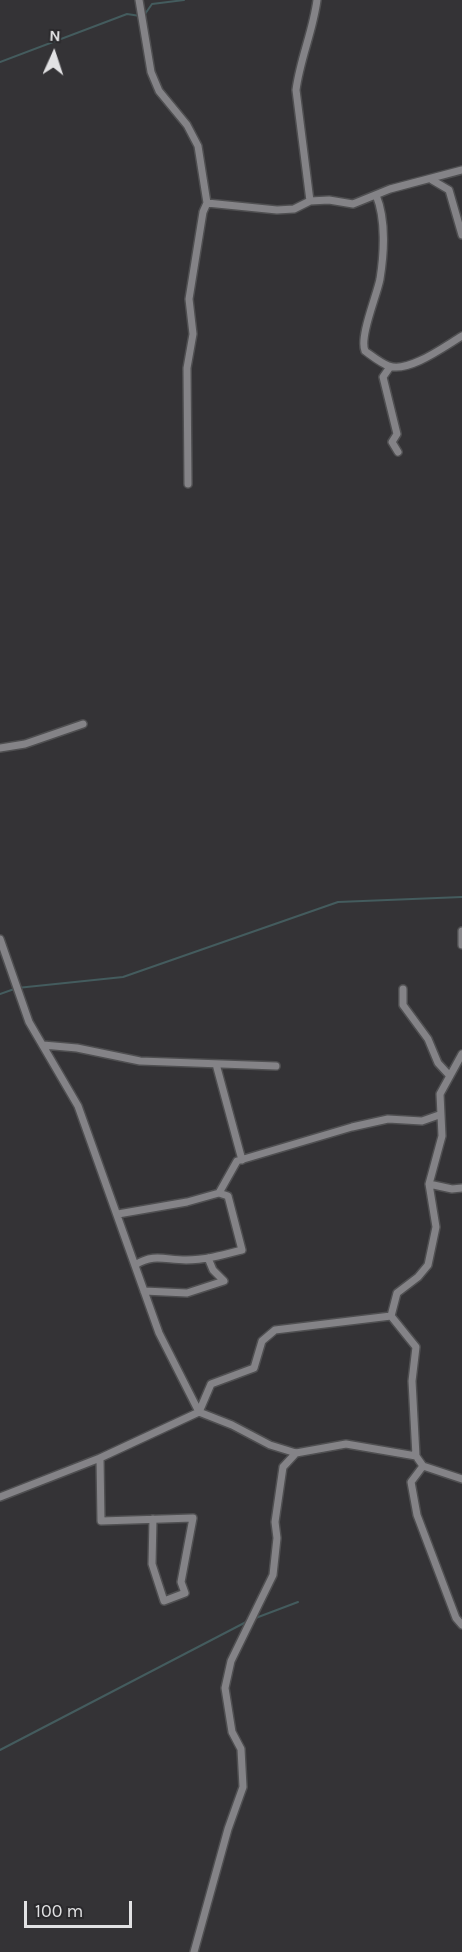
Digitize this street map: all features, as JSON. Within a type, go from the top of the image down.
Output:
[{"type":"street","points":[[140,0],[152,72],[159,91],[187,125],[198,146],[207,203],[203,212],[189,299],[193,334],[187,368],[188,484]]},
{"type":"street","points":[[310,201],[296,90],[298,73],[314,25],[317,0]]},
{"type":"street","points":[[207,203],[277,210],[294,209],[310,201],[329,200],[353,204],[390,189],[432,180],[462,170]]},
{"type":"street","points":[[432,180],[449,190],[462,235]]},
{"type":"street","points":[[375,195],[383,235],[381,272],[363,348],[390,367],[415,363],[462,336]]},
{"type":"street","points":[[390,367],[383,377],[397,434],[392,442],[398,452]]},
{"type":"street","points":[[0,748],[25,744],[83,724]]},
{"type":"street","points":[[462,931],[462,945]]},
{"type":"street","points":[[0,939],[29,1022],[78,1106],[159,1333],[199,1412],[232,1425],[270,1445],[296,1453],[346,1444],[416,1456]]},
{"type":"street","points":[[403,989],[403,1005],[428,1039],[438,1063],[449,1075]]},
{"type":"street","points":[[43,1045],[77,1048],[140,1061],[276,1066]]},
{"type":"street","points":[[392,1316],[397,1293],[418,1277],[428,1265],[436,1227],[429,1184],[442,1136],[439,1115],[440,1094],[462,1054]]},
{"type":"street","points":[[216,1064],[242,1160]]},
{"type":"street","points":[[219,1193],[237,1161],[351,1127],[388,1119],[422,1121],[439,1115]]},
{"type":"street","points":[[429,1184],[452,1189],[462,1188]]},
{"type":"street","points":[[118,1214],[187,1202],[219,1193],[228,1196],[242,1250],[208,1258],[184,1260],[148,1257],[135,1265]]},
{"type":"street","points":[[144,1291],[187,1293],[224,1281],[213,1270],[208,1258]]},
{"type":"street","points":[[0,1497],[100,1458],[199,1412],[212,1384],[254,1368],[262,1341],[275,1330],[392,1316]]},
{"type":"street","points":[[392,1316],[416,1347],[412,1381],[416,1456],[423,1466],[462,1479]]},
{"type":"street","points":[[194,1952],[225,1840],[243,1787],[240,1749],[232,1732],[226,1699],[231,1661],[273,1575],[278,1538],[275,1522],[283,1467],[296,1453]]},
{"type":"street","points":[[100,1458],[101,1521],[153,1519],[193,1518],[181,1581],[185,1593],[164,1601],[152,1564],[153,1519]]},
{"type":"street","points":[[423,1466],[411,1482],[417,1515],[456,1618],[462,1625]]},
{"type":"waterway","points":[[145,14],[152,4],[184,0]]},
{"type":"waterway","points":[[0,62],[127,14],[140,16]]},
{"type":"waterway","points":[[0,994],[17,988],[123,977],[338,902],[462,897]]},
{"type":"waterway","points":[[253,1619],[298,1602]]},
{"type":"waterway","points":[[0,1750],[248,1621]]}]
